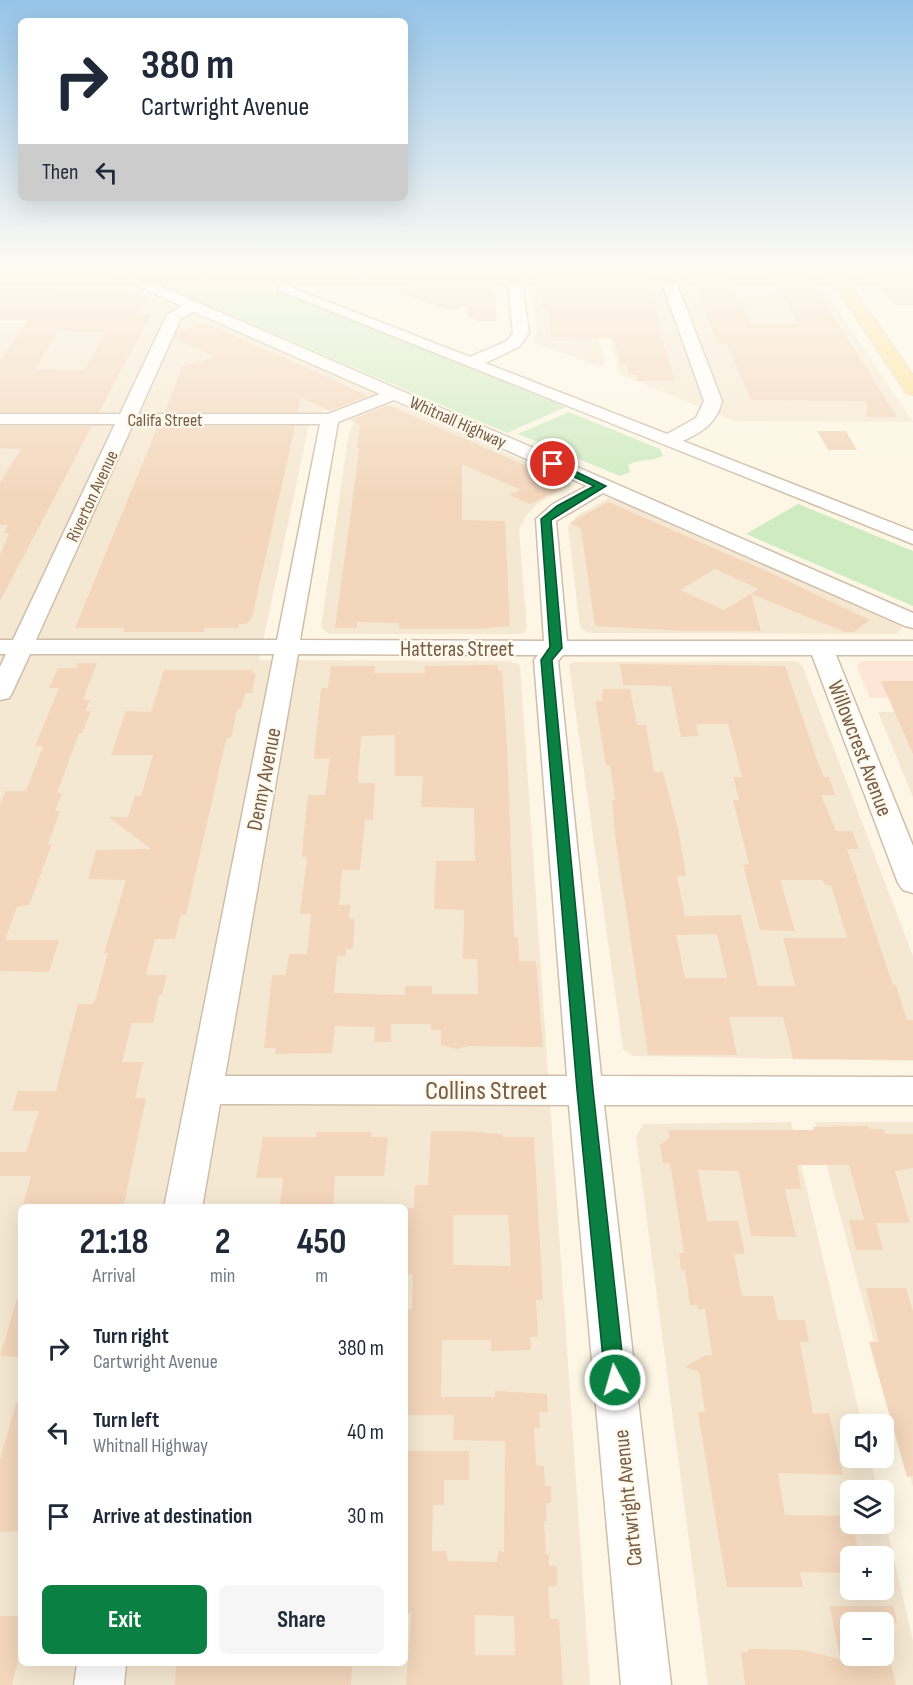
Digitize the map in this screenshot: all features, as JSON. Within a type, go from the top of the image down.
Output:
[{"type":"main road","points":[[884,345],[913,389]]},
{"type":"street","name":"Riverton Avenue","points":[[0,693],[10,648],[128,420],[162,345]]},
{"type":"street","name":"Whitnall Highway","points":[[280,345],[913,621]]},
{"type":"street","points":[[424,345],[913,538]]},
{"type":"street","points":[[471,363],[509,345]]},
{"type":"street","points":[[667,441],[703,423],[712,413],[713,401],[692,345]]},
{"type":"street","points":[[330,419],[395,394]]},
{"type":"street","name":"Califa Street","points":[[0,419],[330,419]]},
{"type":"street","name":"Denny Avenue","points":[[184,1204],[203,1090],[330,419]]},
{"type":"street","name":"Cartwright Avenue","points":[[601,486],[560,508],[546,519],[556,648],[546,660],[585,1090],[646,1685]]},
{"type":"street","name":"Hatteras Street","points":[[10,648],[913,648]]},
{"type":"street","name":"Willowcrest Avenue","points":[[821,648],[913,883]]},
{"type":"street","name":"Collins Street","points":[[203,1090],[913,1091]]},
{"type":"street","points":[[99,1685],[102,1666]]},
{"type":"shaded area","points":[[0,345],[265,345],[378,393],[311,415],[259,660],[509,661],[520,665],[590,1685],[0,1685]]},
{"type":"shaded area","points":[[540,345],[600,345],[605,365],[601,367]]},
{"type":"shaded area","points":[[612,345],[861,345],[913,422],[734,421],[619,374]]},
{"type":"shaded area","points":[[391,404],[401,406],[569,481],[571,486],[538,503],[527,515],[519,529],[527,630],[520,634],[329,634],[321,627],[349,431],[355,421]]},
{"type":"shaded area","points":[[609,498],[903,626],[897,634],[589,633],[580,628],[568,526],[578,515]]},
{"type":"shaded area","points":[[796,661],[802,665],[913,956],[913,1061],[633,1056],[623,1049],[569,665],[574,662]]},
{"type":"shaded area","points":[[860,661],[913,661],[913,698],[870,698],[857,667]]},
{"type":"shaded area","points":[[878,712],[913,712],[913,797]]},
{"type":"shaded area","points":[[791,1122],[859,1414],[840,1414],[840,1468],[872,1468],[875,1480],[840,1480],[840,1534],[888,1534],[891,1546],[840,1546],[840,1600],[894,1600],[894,1559],[913,1641],[913,1685],[708,1685],[636,1137],[643,1124]]},
{"type":"shaded area","points":[[815,1122],[913,1122],[913,1487]]},
{"type":"green space","points":[[300,345],[411,345],[566,407],[507,433]]},
{"type":"green space","points":[[569,412],[660,449],[663,456],[628,465],[630,472],[620,476],[518,434]]},
{"type":"green space","points":[[798,504],[913,551],[913,606],[746,534]]},
{"type":"building","points":[[11,345],[50,345],[35,369],[85,370],[98,345],[135,345],[99,412],[0,412],[0,361]]},
{"type":"building","points":[[188,345],[254,345],[368,396],[330,411],[301,398],[298,412],[165,412],[182,367],[214,357]]},
{"type":"building","points":[[616,345],[664,345],[675,381],[637,381],[636,375],[629,375],[626,364],[620,364]]},
{"type":"building","points":[[727,345],[851,345],[897,417],[867,417],[867,401],[751,400]]},
{"type":"building","points":[[388,405],[570,485],[530,504],[509,495],[521,490],[462,464],[462,520],[505,521],[510,626],[479,629],[399,629],[399,623],[357,622],[357,628],[335,628],[359,448],[357,448],[360,425],[350,420]]},
{"type":"building","points":[[0,426],[92,426],[0,601],[0,556],[9,533],[4,533],[8,525],[0,525],[0,483],[21,449],[0,448]]},
{"type":"building","points":[[158,426],[295,426],[252,618],[246,624],[239,624],[238,628],[205,628],[204,632],[123,632],[124,628],[75,628]]},
{"type":"building","points":[[817,431],[846,431],[857,450],[828,450]]},
{"type":"building","points":[[608,502],[773,574],[870,620],[854,632],[845,632],[751,594],[761,631],[683,631],[595,626],[581,528],[570,523]],"holes":[[[715,569],[759,589],[724,610],[680,590]]]},
{"type":"building","points":[[78,663],[97,663],[83,700],[90,700],[85,711],[91,711],[82,733],[79,733],[57,793],[62,793],[55,811],[60,811],[48,844],[52,844],[29,905],[17,907],[5,940],[59,940],[49,972],[0,971],[0,804],[6,791],[26,791],[43,746],[35,746],[59,688],[49,688],[58,668],[76,668]]},
{"type":"building","points":[[620,664],[785,666],[816,757],[824,777],[829,777],[835,795],[821,795],[836,831],[852,831],[859,849],[847,849],[893,985],[896,985],[907,1020],[913,1020],[913,1060],[793,1059],[783,1017],[729,1017],[737,1055],[648,1055],[616,843],[612,800],[615,800],[610,765],[606,765],[595,701],[602,701],[603,689],[630,689],[637,725],[646,725],[654,772],[663,772],[678,828],[686,876],[677,876],[685,916],[741,915],[758,986],[795,986],[783,938],[847,938],[831,885],[825,885],[823,880],[780,880],[795,931],[760,930],[743,865],[749,864],[733,800],[739,800],[733,777],[742,777],[728,724],[696,724],[698,736],[681,737],[671,686],[623,685]],"holes":[[[717,934],[727,978],[685,978],[676,935]]]},
{"type":"building","points":[[498,665],[498,671],[502,671],[514,937],[518,937],[519,961],[536,961],[543,1047],[469,1046],[456,1049],[441,1045],[441,1030],[431,1030],[431,1024],[391,1024],[391,1042],[374,1042],[375,1027],[335,1026],[332,1053],[275,1054],[276,1048],[264,1048],[272,975],[286,975],[289,954],[307,954],[311,914],[300,914],[307,857],[302,857],[308,795],[325,795],[330,758],[314,759],[321,688],[328,688],[331,666],[375,666],[374,673],[425,673],[425,666]],"holes":[[[395,735],[395,776],[423,776],[421,807],[474,808],[475,861],[436,861],[434,909],[464,910],[463,959],[477,959],[478,994],[432,994],[432,986],[405,986],[405,995],[334,993],[337,956],[346,956],[346,949],[353,949],[355,919],[349,919],[350,905],[339,905],[342,870],[360,870],[365,820],[373,820],[375,783],[358,783],[361,736]]]},
{"type":"building","points":[[164,670],[253,670],[252,673],[256,673],[252,693],[245,693],[241,709],[237,709],[232,736],[226,740],[186,915],[181,915],[175,939],[155,939],[146,975],[167,975],[162,995],[159,995],[153,1023],[132,1023],[122,1062],[143,1062],[135,1098],[146,1098],[124,1204],[23,1204],[31,1176],[0,1176],[0,1152],[26,1152],[39,1111],[12,1111],[18,1091],[56,1091],[78,1004],[92,1004],[95,1001],[108,953],[104,953],[126,880],[88,879],[96,850],[151,849],[109,817],[128,817],[135,796],[141,796],[153,755],[111,755],[126,711],[151,712]]},
{"type":"building","points":[[881,681],[913,681],[913,754]]},
{"type":"building","points":[[868,1126],[869,1129],[884,1129],[885,1134],[913,1134],[913,1168],[895,1171],[910,1223],[876,1223],[883,1250],[856,1250],[849,1220],[864,1220],[849,1165],[797,1165],[801,1189],[785,1189],[796,1237],[751,1236],[739,1171],[698,1170],[707,1221],[738,1221],[745,1254],[734,1254],[742,1296],[773,1296],[778,1320],[805,1320],[809,1342],[800,1342],[813,1414],[829,1413],[843,1475],[778,1473],[785,1515],[840,1516],[840,1534],[854,1534],[857,1546],[840,1546],[840,1573],[800,1572],[803,1587],[727,1587],[698,1412],[705,1412],[699,1372],[685,1367],[704,1356],[712,1355],[705,1309],[698,1309],[697,1305],[690,1305],[685,1270],[681,1270],[679,1253],[684,1253],[670,1163],[663,1163],[660,1145],[670,1138],[668,1130],[814,1130],[813,1127]]},
{"type":"building","points":[[431,1131],[465,1131],[503,1134],[503,1137],[534,1137],[543,1300],[536,1300],[538,1337],[530,1337],[531,1350],[491,1351],[491,1340],[442,1340],[441,1397],[495,1397],[495,1391],[547,1394],[548,1412],[539,1412],[540,1428],[534,1428],[537,1466],[544,1466],[545,1486],[551,1486],[551,1503],[546,1503],[547,1521],[544,1521],[549,1566],[557,1566],[557,1586],[548,1586],[550,1619],[559,1619],[563,1685],[406,1685],[411,1613],[408,1613],[408,1451],[469,1451],[469,1480],[444,1480],[444,1505],[433,1505],[432,1551],[446,1551],[448,1561],[497,1562],[498,1551],[504,1552],[505,1441],[453,1440],[454,1415],[408,1415],[408,1309],[412,1309],[413,1274],[408,1274],[408,1208],[414,1208],[415,1185],[428,1185]],"holes":[[[453,1215],[508,1215],[511,1266],[453,1265]],[[475,1615],[514,1616],[515,1655],[475,1655]]]},
{"type":"building","points":[[317,1132],[372,1132],[371,1137],[388,1137],[384,1176],[335,1176],[333,1204],[280,1204],[283,1178],[256,1178],[263,1137],[316,1137]]},
{"type":"building","points":[[866,1288],[906,1288],[913,1311],[913,1476],[907,1477],[894,1431],[894,1414],[889,1414],[869,1342],[879,1342]]},
{"type":"building","points":[[17,1299],[18,1299],[18,1357],[0,1356]]},
{"type":"building","points":[[16,1403],[18,1403],[18,1531],[0,1532],[0,1460]]},
{"type":"building","points":[[830,1606],[893,1606],[897,1623],[894,1623],[894,1612],[840,1612],[840,1659]]},
{"type":"building","points":[[0,1616],[18,1616],[18,1661],[12,1685],[0,1685]]},
{"type":"building","points":[[748,1649],[802,1650],[840,1659],[840,1666],[891,1666],[896,1685],[745,1685],[741,1652],[748,1652]]},
{"type":"building","points":[[176,1666],[352,1666],[351,1685],[175,1685]]},
{"type":"route","points":[[553,464],[601,486],[560,508],[546,519],[556,648],[546,660],[585,1090],[615,1380]]}]
